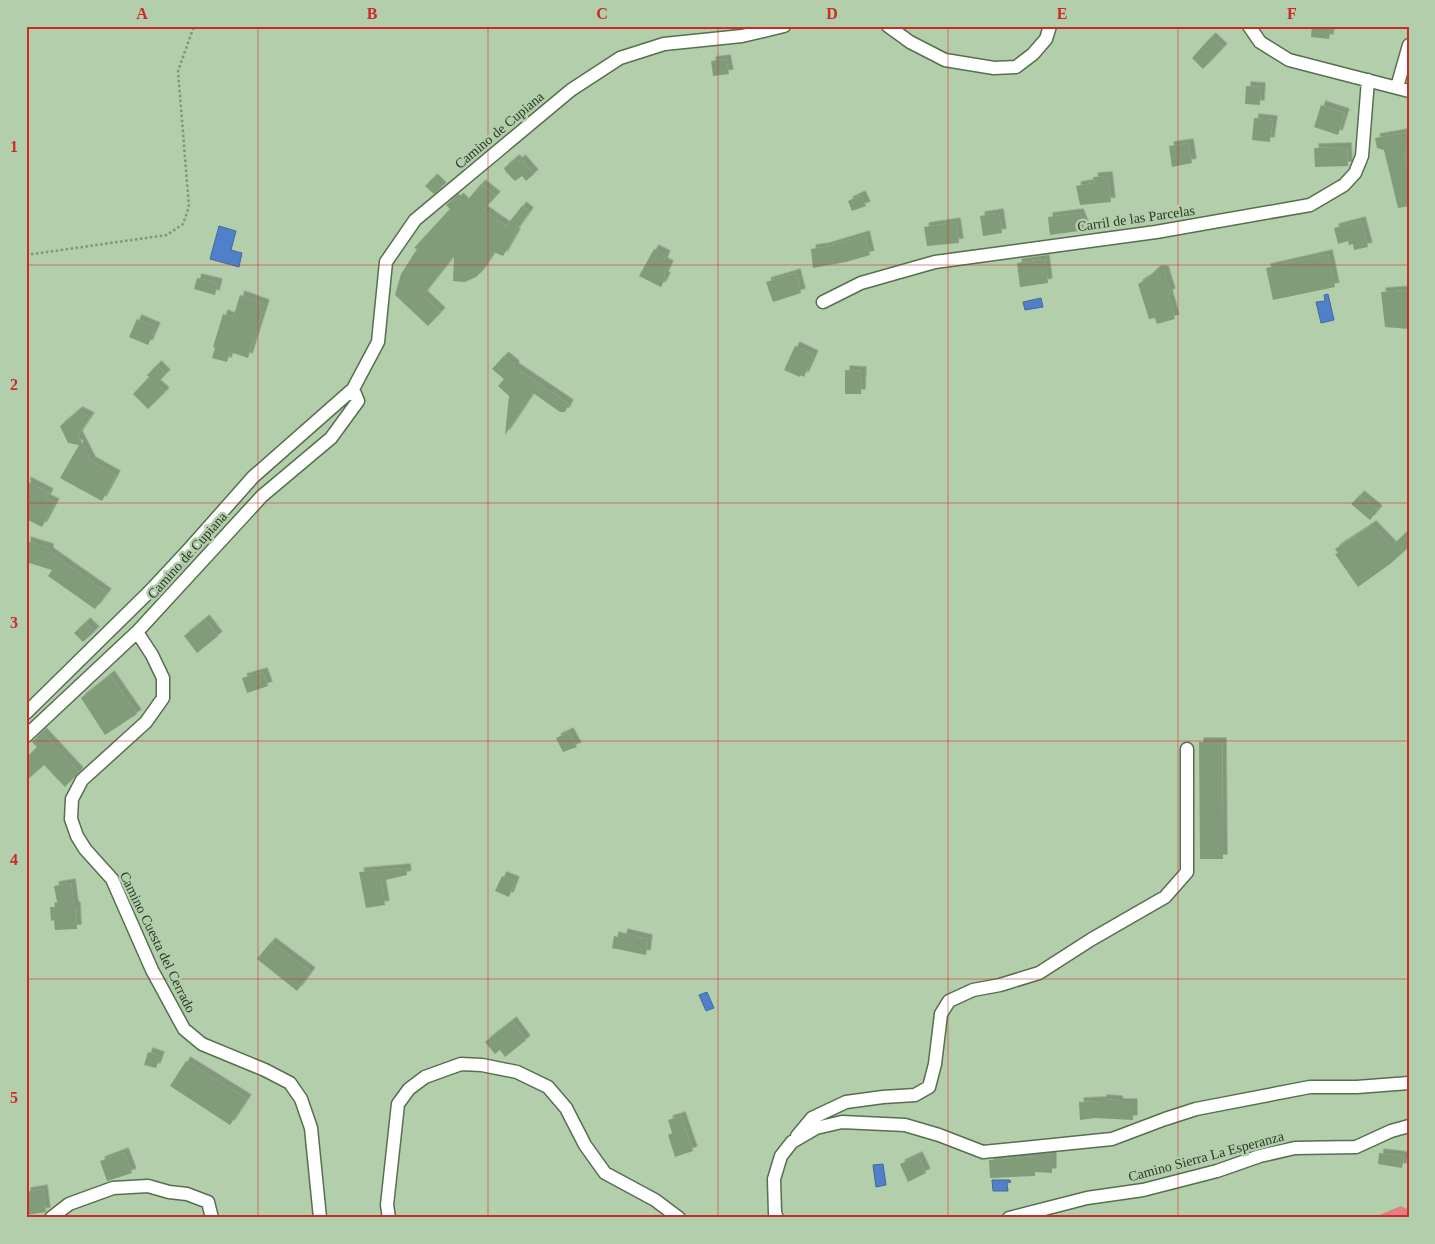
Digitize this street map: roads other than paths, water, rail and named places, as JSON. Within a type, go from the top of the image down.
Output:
[{"type":"street","name":"Camino de Cupiana","points":[[26,712],[151,590],[192,547],[253,477],[353,389],[378,342],[386,262],[415,220],[488,157],[571,90],[620,58],[664,44],[742,36],[784,26]]},
{"type":"street","points":[[888,26],[910,42],[945,60],[994,68],[1016,67],[1033,54],[1046,39],[1050,26]]},
{"type":"street","points":[[1249,26],[1260,42],[1288,60],[1403,89],[1409,45]]},
{"type":"street","name":"Carril de las Parcelas","points":[[823,302],[861,283],[935,262],[1156,232],[1310,205],[1344,185],[1355,173],[1362,156],[1368,80]]},
{"type":"street","name":"Camino de Cupiana","points":[[26,736],[137,632],[262,496],[331,438],[358,401],[353,389]]},
{"type":"street","name":"Camino Cuesta del Cerrado","points":[[137,632],[163,678],[163,698],[146,722],[82,780],[72,798],[72,819],[77,836],[112,879],[152,970],[184,1029],[202,1044],[265,1070],[290,1083],[301,1099],[311,1128],[320,1218]]},
{"type":"street","points":[[777,1218],[774,1179],[781,1156],[812,1118],[846,1102],[915,1095],[929,1087],[935,1064],[941,1014],[948,1001],[973,990],[1000,985],[1038,973],[1165,897],[1187,872],[1186,749]]},
{"type":"street","points":[[389,1218],[386,1205],[398,1104],[409,1089],[425,1077],[461,1064],[482,1065],[518,1072],[548,1087],[566,1108],[585,1145],[605,1173],[655,1200],[679,1218]]},
{"type":"street","points":[[792,1142],[816,1128],[842,1122],[870,1123],[905,1125],[939,1135],[983,1152],[1112,1139],[1196,1109],[1310,1087],[1357,1087],[1409,1083]]},
{"type":"street","name":"Camino Sierra La Esperanza","points":[[1009,1218],[1087,1198],[1143,1190],[1217,1171],[1260,1156],[1295,1148],[1356,1147],[1390,1131],[1409,1126]]},
{"type":"street","points":[[51,1218],[69,1204],[113,1188],[148,1186],[169,1192],[187,1194],[208,1202],[212,1218]]},
{"type":"water","points":[[219,226],[236,231],[231,250],[242,253],[239,267],[210,259]]},
{"type":"water","points":[[1328,294],[1334,320],[1321,323],[1316,302],[1325,301],[1324,295]]},
{"type":"water","points":[[1041,298],[1043,307],[1025,310],[1023,302]]},
{"type":"water","points":[[707,992],[714,1008],[706,1011],[699,995]]},
{"type":"water","points":[[883,1164],[886,1185],[876,1187],[873,1165]]},
{"type":"water","points":[[992,1180],[1010,1180],[1011,1182],[1007,1183],[1008,1191],[993,1191]]}]
